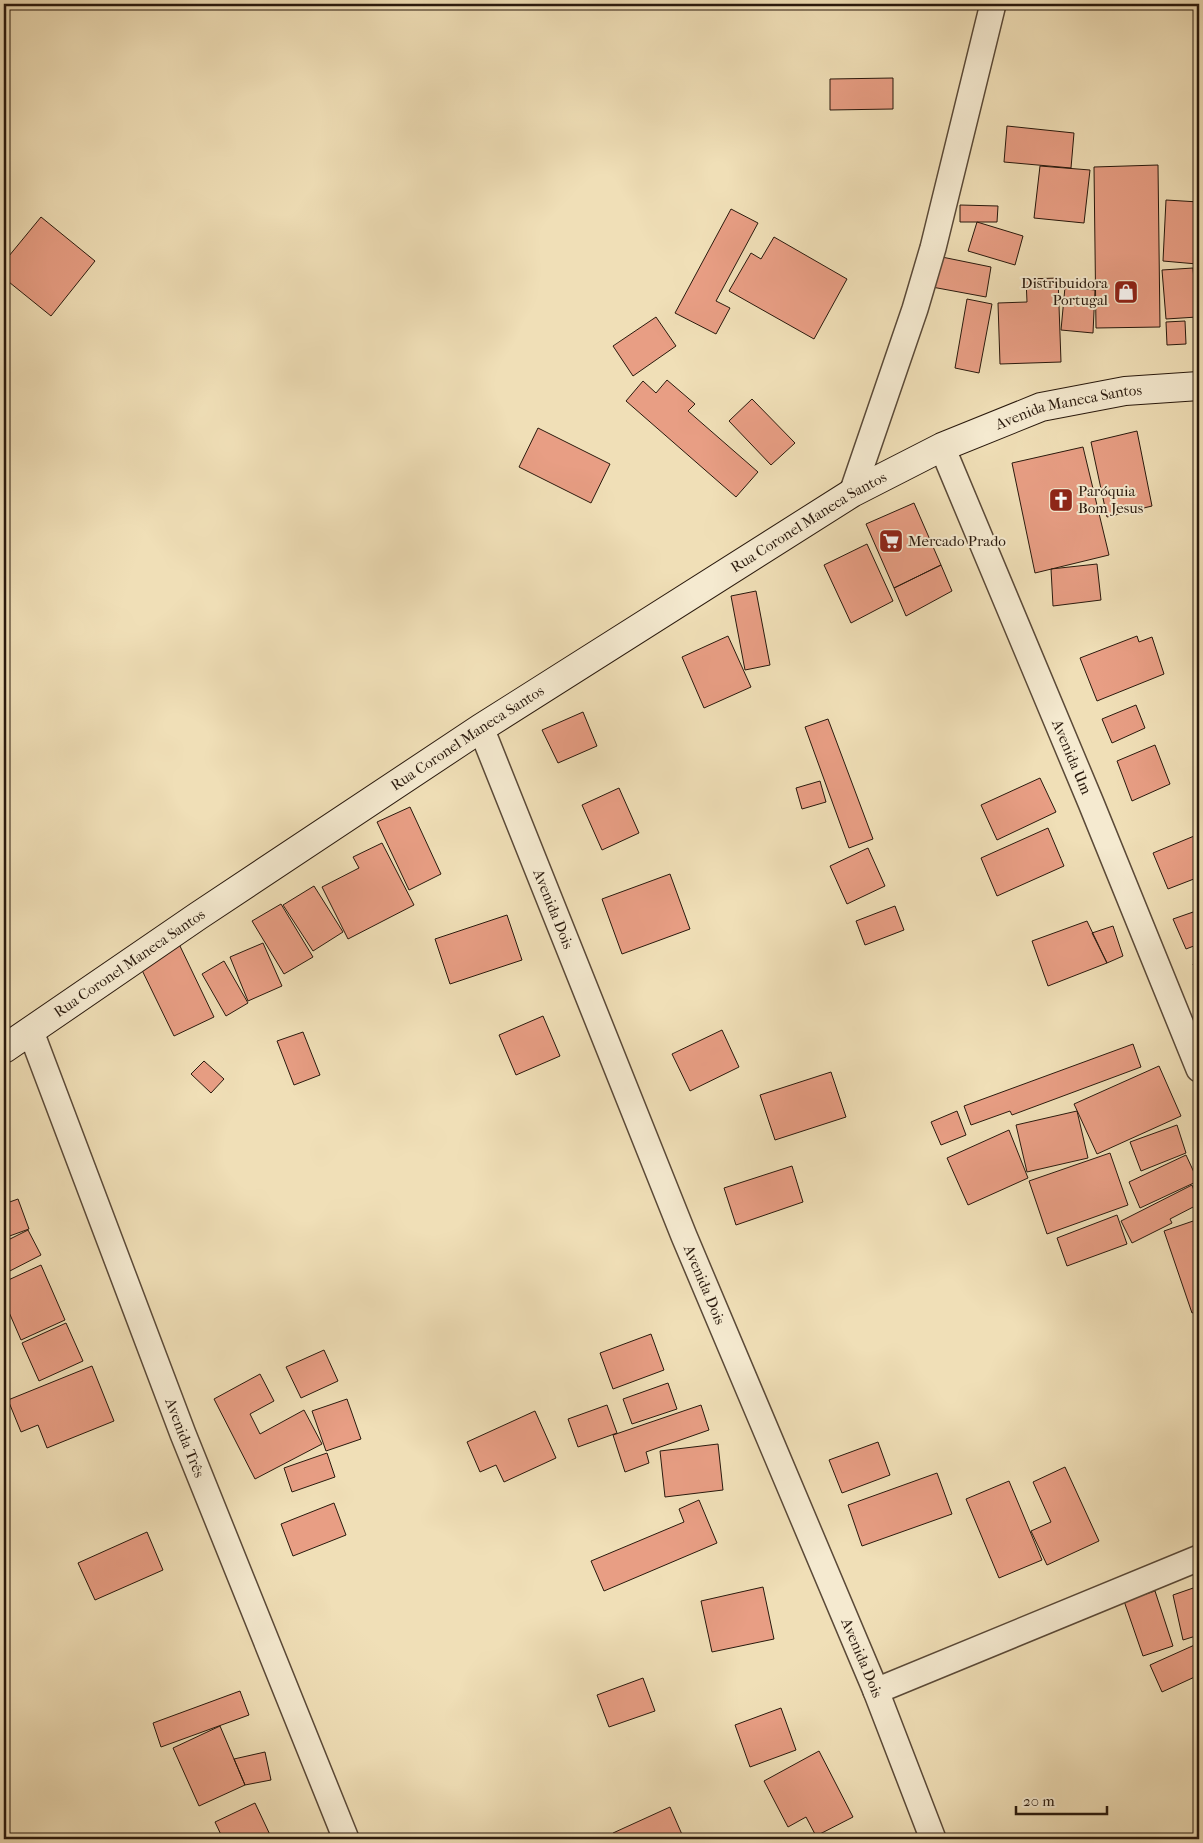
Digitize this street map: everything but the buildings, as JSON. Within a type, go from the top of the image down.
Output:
[{"type":"street","points":[[852,493],[922,283],[993,4]]},
{"type":"street","name":"Avenida Maneca Santos","points":[[942,447],[1041,407],[1125,391],[1199,386]]},
{"type":"street","name":"Rua Coronel Maneca Santos","points":[[4,1049],[198,916],[481,728],[852,493],[942,447]]},
{"type":"street","name":"Avenida Um","points":[[942,447],[1087,794],[1199,1069]]},
{"type":"street","name":"Avenida Dois","points":[[481,728],[684,1236],[876,1691],[933,1839]]},
{"type":"street","name":"Avenida Três","points":[[31,1032],[183,1434],[346,1839]]},
{"type":"street","points":[[876,1691],[1199,1558]]},
{"type":"place","name":"Distribuidora Portugal","points":[[1126,292]]},
{"type":"place","name":"Paróquia Bom Jesus","points":[[1061,500]]},
{"type":"place","name":"Mercado Prado","points":[[891,541]]}]
